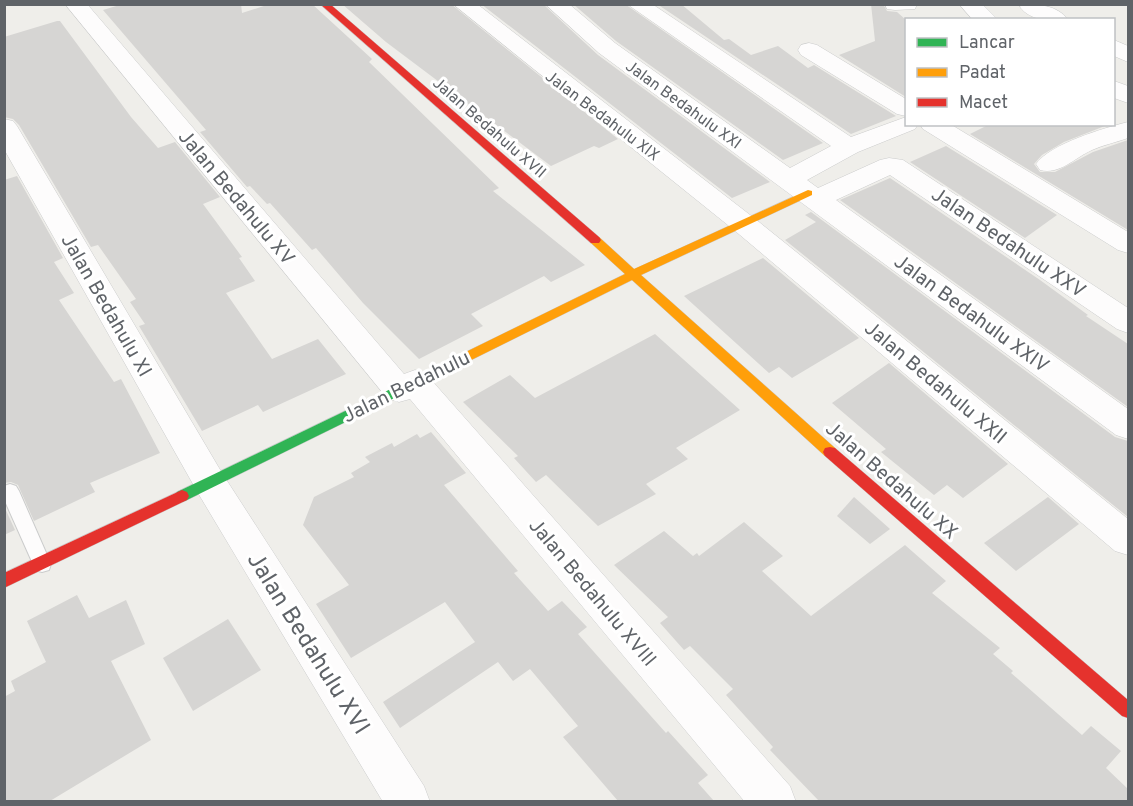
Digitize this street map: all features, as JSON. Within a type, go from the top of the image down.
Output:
[{"type":"street","name":"Jalan Bedahulu XV","points":[[75,4],[407,386]]},
{"type":"street","name":"Jalan Bedahulu XVII","points":[[324,4],[634,274]]},
{"type":"street","name":"Jalan Bedahulu XIX","points":[[463,4],[744,224]]},
{"type":"street","name":"Jalan Bedahulu XXI","points":[[555,4],[607,48],[804,191]]},
{"type":"street","points":[[637,4],[849,147]]},
{"type":"street","points":[[895,4],[907,4]]},
{"type":"street","points":[[969,4],[985,18]]},
{"type":"street","points":[[1031,7],[1053,18]]},
{"type":"street","points":[[809,51],[905,108]]},
{"type":"street","points":[[804,191],[849,147],[905,124]]},
{"type":"street","name":"Jalan Bedahulu XI","points":[[4,126],[210,483]]},
{"type":"street","points":[[935,126],[1128,244]]},
{"type":"street","points":[[1049,164],[1084,144],[1128,130]]},
{"type":"street","name":"Jalan Bedahulu","points":[[4,581],[210,483],[634,274],[744,224],[804,191],[889,166]]},
{"type":"street","name":"Jalan Bedahulu XXV","points":[[889,166],[898,168],[1128,322]]},
{"type":"street","name":"Jalan Bedahulu XXIV","points":[[804,191],[1128,426]]},
{"type":"street","name":"Jalan Bedahulu XXII","points":[[744,224],[1128,540]]},
{"type":"street","name":"Jalan Bedahulu XX","points":[[634,274],[784,413],[1128,710]]},
{"type":"street","name":"Jalan Bedahulu XVIII","points":[[407,386],[774,801]]},
{"type":"street","name":"Jalan Bedahulu XVI","points":[[210,483],[408,801]]},
{"type":"lane","points":[[10,491],[42,564]]},
{"type":"building","points":[[123,4],[241,4],[242,13],[270,4],[312,4],[372,59],[369,62],[499,188],[493,191],[585,265],[551,282],[544,276],[471,314],[483,326],[419,359],[363,303],[316,248],[312,250],[270,203],[267,204],[250,186],[247,187],[200,132],[206,130],[103,10]]},
{"type":"building","points":[[342,4],[451,4],[618,139],[599,148],[594,146],[551,166],[386,42]]},
{"type":"building","points":[[481,4],[543,4],[598,55],[770,182],[732,198]]},
{"type":"building","points":[[573,4],[625,4],[823,143],[783,160],[616,41]]},
{"type":"building","points":[[657,4],[681,4],[724,40],[729,39],[751,55],[778,46],[808,68],[814,65],[896,116],[851,134]]},
{"type":"building","points":[[871,4],[883,4],[887,11],[897,12],[905,19],[905,96],[839,55],[875,41]]},
{"type":"building","points":[[60,21],[131,117],[158,148],[175,142],[220,197],[203,204],[242,257],[239,258],[255,281],[226,293],[272,359],[318,339],[346,374],[263,412],[258,405],[202,431],[139,326],[145,324],[130,302],[136,299],[98,245],[91,247],[19,125],[13,119],[4,117],[4,37]]},
{"type":"building","points":[[986,126],[1105,126],[1064,142],[1042,155],[1034,164],[1040,172],[1055,172],[1093,152],[1128,140],[1128,230],[970,134]]},
{"type":"building","points":[[946,146],[1057,215],[1025,238],[910,162]]},
{"type":"building","points":[[17,176],[63,258],[54,262],[74,293],[59,300],[114,382],[121,379],[160,453],[90,483],[95,492],[34,521],[18,485],[11,482],[4,483],[4,180]]},
{"type":"building","points":[[890,178],[1040,280],[1088,315],[1086,316],[1128,344],[1128,407],[840,200]]},
{"type":"building","points":[[811,212],[1115,437],[1128,441],[1128,517],[785,240],[816,222],[805,215]]},
{"type":"building","points":[[763,258],[859,338],[792,378],[779,367],[769,373],[684,296]]},
{"type":"building","points":[[655,334],[740,410],[676,448],[688,459],[646,484],[656,494],[598,526],[546,475],[536,482],[514,458],[518,456],[463,402],[510,375],[535,398]]},
{"type":"building","points":[[889,363],[1008,464],[963,498],[947,485],[934,495],[881,452],[886,449],[832,403]]},
{"type":"building","points":[[431,432],[466,473],[444,485],[518,571],[514,573],[548,611],[562,601],[587,627],[578,634],[666,733],[668,731],[708,775],[698,783],[714,801],[618,801],[563,737],[578,726],[530,669],[513,681],[498,662],[400,728],[383,702],[475,642],[445,602],[351,658],[316,604],[349,585],[303,525],[314,497],[354,477],[351,473],[370,462],[365,457],[392,443],[394,447],[417,434],[420,438]]},
{"type":"building","points":[[854,497],[890,529],[870,544],[837,516]]},
{"type":"building","points":[[1048,497],[1079,524],[1016,571],[984,543]]},
{"type":"building","points":[[4,506],[15,530],[4,535]]},
{"type":"building","points":[[744,522],[783,556],[762,571],[811,616],[905,545],[946,581],[932,593],[1000,648],[993,654],[1013,671],[1011,673],[1082,735],[1091,726],[1121,751],[1106,768],[1128,789],[1128,801],[819,801],[770,750],[773,747],[726,695],[733,689],[690,646],[684,650],[660,623],[668,617],[614,565],[664,531],[693,556],[697,553],[699,556]]},
{"type":"building","points":[[77,595],[89,618],[126,600],[145,644],[111,661],[151,740],[50,801],[4,801],[4,697],[15,691],[11,681],[46,662],[27,621]]},
{"type":"building","points":[[228,619],[261,670],[193,711],[163,658]]},
{"type":"traffic: fast","points":[[182,496],[428,376]]},
{"type":"traffic: slow","points":[[428,376],[634,274],[808,193]]},
{"type":"traffic: slow","points":[[595,240],[830,452]]},
{"type":"traffic: jam","points":[[324,4],[595,240]]},
{"type":"traffic: jam","points":[[830,452],[1128,710]]},
{"type":"traffic: jam","points":[[4,581],[182,496]]}]
